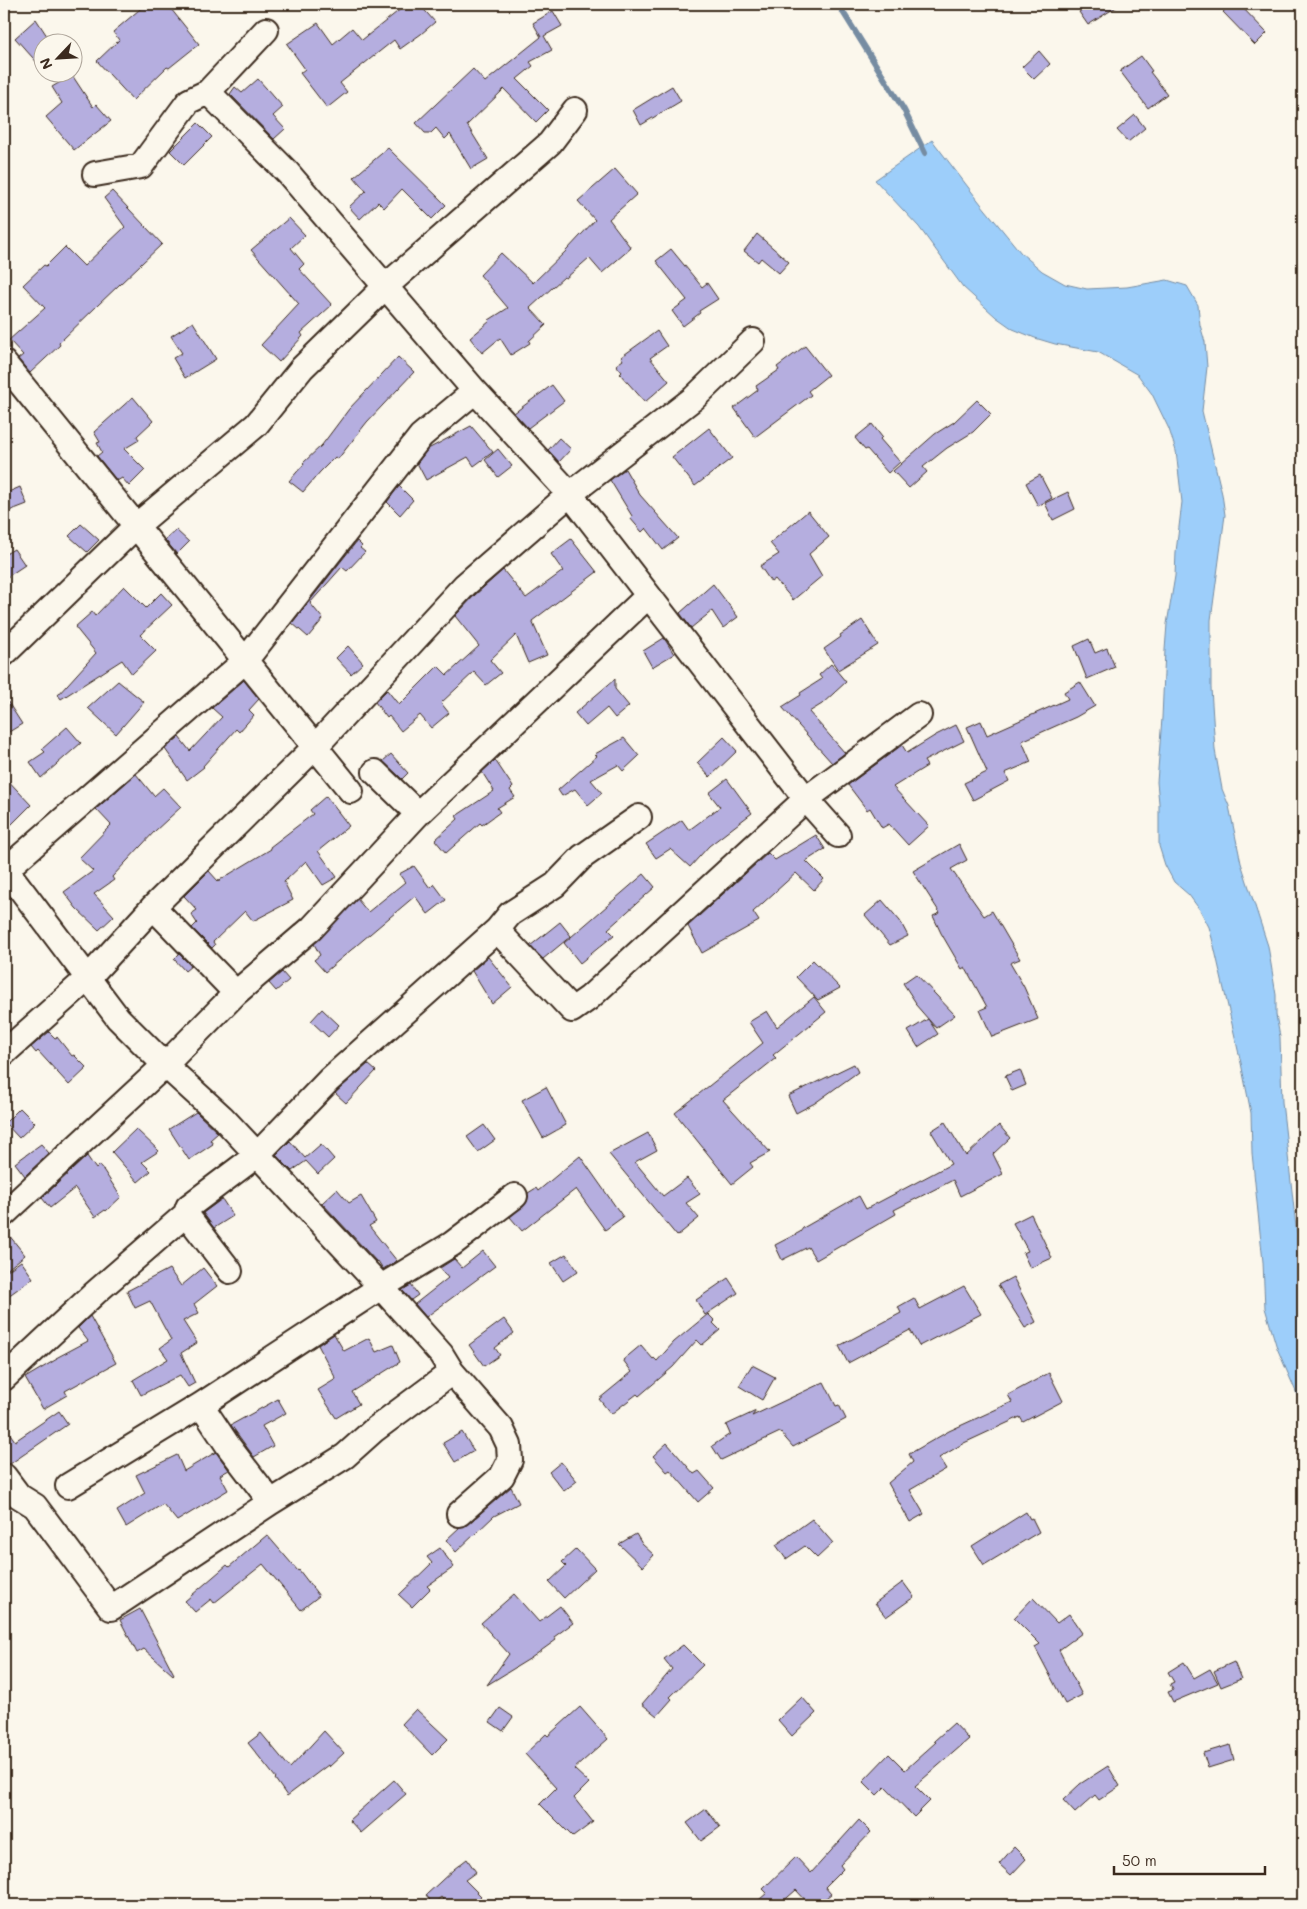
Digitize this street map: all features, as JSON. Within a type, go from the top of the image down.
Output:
[{"type":"street","points":[[95,174],[141,166],[189,101],[208,92],[266,30]]},
{"type":"street","points":[[208,92],[288,173],[475,391],[570,494],[806,799],[838,835]]},
{"type":"street","points":[[4,654],[136,526],[256,425],[302,368],[386,286],[550,143],[575,110]]},
{"type":"street","points":[[4,1053],[88,978],[153,907],[315,747],[465,585],[570,494],[694,398],[753,341]]},
{"type":"street","points":[[4,363],[350,791]]},
{"type":"street","points":[[460,1514],[502,1476],[510,1460],[509,1446],[501,1428],[452,1372],[441,1354],[380,1286],[222,1117],[165,1065],[118,1018],[5,869],[245,661],[420,436],[475,391]]},
{"type":"street","points":[[4,1214],[165,1065],[236,993],[312,928],[418,814],[648,596]]},
{"type":"street","points":[[497,930],[572,1010],[590,998],[806,799],[919,715]]},
{"type":"street","points":[[375,772],[418,814]]},
{"type":"street","points":[[4,1378],[95,1293],[186,1214],[188,1207],[257,1155],[329,1080],[497,930],[510,914],[555,885],[582,857],[639,816]]},
{"type":"street","points":[[153,907],[236,993]]},
{"type":"street","points":[[68,1486],[201,1405],[380,1286],[452,1244],[515,1196]]},
{"type":"street","points":[[186,1214],[230,1271]]},
{"type":"street","points":[[4,1476],[19,1496],[35,1506],[111,1608],[271,1502],[345,1456],[374,1430],[452,1372]]},
{"type":"street","points":[[201,1405],[229,1447],[271,1502]]},
{"type":"water","points":[[932,140],[1021,253],[1042,271],[1065,284],[1087,289],[1127,287],[1167,280],[1187,286],[1198,305],[1200,325],[1205,342],[1207,367],[1202,411],[1222,494],[1225,515],[1211,620],[1211,688],[1215,750],[1222,789],[1229,806],[1241,863],[1268,946],[1276,995],[1276,1015],[1280,1037],[1282,1102],[1296,1227],[1303,1258],[1303,1408],[1277,1348],[1265,1308],[1263,1262],[1252,1153],[1251,1113],[1214,946],[1209,927],[1200,910],[1189,895],[1174,882],[1165,865],[1159,846],[1157,782],[1165,650],[1182,502],[1176,451],[1169,429],[1152,394],[1138,375],[1098,352],[1055,344],[1035,338],[1013,329],[996,317],[963,287],[919,227],[875,180]]},
{"type":"building","points":[[146,4],[167,4],[199,44],[169,68],[167,67],[133,100],[97,61],[119,40],[113,32]]},
{"type":"building","points":[[407,4],[419,4],[435,22],[400,49],[394,40],[340,83],[347,92],[327,108],[300,73],[305,69],[287,44],[318,23],[333,44],[352,28],[362,40]]},
{"type":"building","points":[[1091,4],[1121,4],[1088,25],[1079,12]]},
{"type":"building","points":[[1231,4],[1239,4],[1267,33],[1255,45],[1223,12]]},
{"type":"building","points":[[553,11],[562,26],[544,36],[552,50],[530,62],[533,66],[517,79],[548,110],[536,122],[504,89],[467,125],[488,159],[471,169],[450,134],[445,139],[436,128],[431,133],[425,133],[416,123],[473,69],[485,82],[541,37],[533,23]]},
{"type":"building","points":[[36,19],[44,32],[32,32],[32,57],[15,38]]},
{"type":"building","points":[[1039,51],[1050,64],[1034,79],[1022,67]]},
{"type":"building","points":[[1141,56],[1152,71],[1150,72],[1167,94],[1148,108],[1120,71]]},
{"type":"building","points":[[258,79],[283,107],[273,116],[285,129],[274,139],[230,94],[235,87],[242,93]]},
{"type":"building","points":[[60,82],[77,82],[93,107],[96,104],[111,121],[74,150],[46,117],[62,103],[52,87]]},
{"type":"building","points":[[672,86],[681,101],[641,125],[633,110]]},
{"type":"building","points":[[1135,115],[1145,128],[1128,142],[1117,130]]},
{"type":"building","points":[[198,123],[212,137],[184,165],[170,151]]},
{"type":"building","points":[[388,148],[446,205],[432,219],[402,189],[384,208],[378,202],[360,219],[349,207],[366,191],[354,177]]},
{"type":"building","points":[[615,169],[637,194],[609,219],[631,248],[602,273],[589,258],[566,278],[564,277],[530,308],[546,325],[529,341],[530,343],[511,355],[500,338],[482,353],[470,338],[489,320],[508,308],[480,275],[501,253],[533,283],[595,220],[578,201]]},
{"type":"building","points":[[112,191],[162,244],[30,373],[18,359],[23,355],[9,340],[45,308],[23,285],[65,247],[84,266],[125,227],[104,198]]},
{"type":"building","points":[[289,218],[305,235],[291,248],[304,264],[299,269],[332,305],[301,333],[303,336],[279,362],[261,345],[299,304],[251,250]]},
{"type":"building","points":[[757,234],[789,262],[779,273],[761,258],[758,262],[744,251]]},
{"type":"building","points":[[671,249],[702,287],[707,283],[718,299],[699,311],[700,313],[683,326],[672,311],[687,300],[656,261]]},
{"type":"building","points":[[193,322],[216,359],[185,378],[173,358],[182,353],[171,336]]},
{"type":"building","points":[[657,331],[667,346],[650,358],[669,381],[645,402],[620,374],[622,372],[616,365],[623,360],[621,357]]},
{"type":"building","points":[[805,346],[828,375],[808,391],[811,395],[755,437],[734,408],[758,390],[756,386],[779,370],[777,367]]},
{"type":"building","points":[[398,357],[414,372],[367,422],[338,459],[335,457],[303,492],[289,481],[303,463],[322,445],[349,409]]},
{"type":"building","points":[[552,385],[564,401],[528,428],[514,413]]},
{"type":"building","points":[[133,397],[153,421],[137,436],[139,440],[124,449],[145,470],[129,486],[122,478],[117,481],[97,456],[102,452],[97,443],[100,442],[94,432]]},
{"type":"building","points":[[977,400],[991,414],[973,432],[947,448],[923,467],[927,472],[909,488],[893,471],[935,434],[954,422]]},
{"type":"building","points":[[872,424],[882,437],[880,439],[900,462],[888,473],[855,438]]},
{"type":"building","points":[[471,426],[493,452],[474,466],[468,457],[426,480],[417,463],[428,449]]},
{"type":"building","points":[[709,428],[732,458],[695,486],[672,457]]},
{"type":"building","points":[[559,438],[571,449],[559,462],[548,450]]},
{"type":"building","points":[[498,449],[512,466],[498,477],[485,460]]},
{"type":"building","points":[[625,469],[640,495],[678,538],[663,550],[646,528],[642,532],[630,518],[632,516],[610,480]]},
{"type":"building","points":[[1040,475],[1052,498],[1038,506],[1026,483]]},
{"type":"building","points":[[399,486],[413,500],[400,515],[387,502]]},
{"type":"building","points":[[20,487],[27,504],[9,511],[4,494]]},
{"type":"building","points":[[1068,492],[1075,509],[1053,520],[1045,503]]},
{"type":"building","points":[[808,511],[829,537],[809,554],[822,576],[793,600],[775,579],[771,582],[760,566],[779,554],[770,543]]},
{"type":"building","points":[[81,524],[99,540],[87,552],[69,536]]},
{"type":"building","points":[[176,530],[189,542],[177,554],[165,540]]},
{"type":"building","points":[[571,539],[597,572],[532,621],[547,655],[528,663],[516,635],[490,660],[501,673],[486,685],[474,672],[441,703],[449,713],[431,728],[420,715],[401,731],[389,716],[387,718],[375,702],[387,690],[399,705],[438,666],[447,675],[479,646],[455,616],[475,595],[503,570],[526,598],[563,571],[551,554]]},
{"type":"building","points":[[357,541],[362,546],[360,548],[365,552],[347,571],[342,567],[310,603],[323,619],[308,637],[292,623],[288,628]]},
{"type":"building","points":[[14,549],[25,565],[4,579],[4,555]]},
{"type":"building","points":[[713,584],[738,617],[723,628],[712,611],[691,628],[680,613]]},
{"type":"building","points":[[124,586],[146,608],[161,593],[172,605],[140,635],[156,651],[132,674],[122,660],[61,699],[58,695],[96,653],[75,627],[92,612],[95,616]]},
{"type":"building","points":[[862,620],[878,645],[838,670],[824,649]]},
{"type":"building","points":[[664,638],[674,654],[652,667],[643,651]]},
{"type":"building","points":[[1089,639],[1095,653],[1107,648],[1115,667],[1087,679],[1074,646]]},
{"type":"building","points":[[348,646],[363,663],[351,674],[336,658]]},
{"type":"building","points":[[831,664],[846,682],[822,704],[809,712],[845,753],[832,763],[782,707],[822,679],[819,675]]},
{"type":"building","points":[[615,679],[615,689],[629,706],[615,718],[607,708],[586,726],[575,713]]},
{"type":"building","points":[[244,680],[259,699],[249,710],[254,715],[239,732],[236,729],[204,767],[187,780],[165,749],[179,737],[190,751],[222,717],[212,708]]},
{"type":"building","points":[[118,681],[144,702],[116,734],[88,708]]},
{"type":"building","points":[[1080,682],[1095,706],[1076,717],[1022,741],[1031,762],[1005,773],[1009,781],[973,800],[964,783],[987,772],[967,727],[981,721],[987,735],[1068,699],[1064,692]]},
{"type":"building","points":[[4,696],[22,724],[4,735]]},
{"type":"building","points":[[956,725],[964,741],[924,761],[927,766],[893,787],[929,826],[908,845],[889,824],[882,828],[870,808],[867,810],[848,785],[902,745],[907,753]]},
{"type":"building","points":[[67,727],[81,743],[41,778],[30,762],[45,752],[42,749]]},
{"type":"building","points":[[724,737],[737,751],[710,777],[697,763]]},
{"type":"building","points":[[624,738],[639,756],[623,771],[618,765],[591,780],[602,793],[588,805],[575,789],[562,796],[558,790],[597,756],[595,754]]},
{"type":"building","points":[[391,754],[408,773],[402,779],[383,761]]},
{"type":"building","points":[[495,760],[513,787],[510,790],[515,797],[497,808],[500,812],[482,825],[480,823],[446,853],[435,840],[458,819],[456,816],[494,791],[482,772]]},
{"type":"building","points":[[136,774],[154,796],[163,788],[181,807],[155,831],[112,877],[114,880],[94,894],[114,916],[99,930],[76,908],[64,892],[93,871],[79,858],[111,825],[96,809]]},
{"type":"building","points":[[4,776],[31,805],[4,832]]},
{"type":"building","points":[[727,779],[752,813],[709,846],[690,867],[670,849],[656,858],[646,844],[682,820],[689,830],[720,807],[709,793]]},
{"type":"building","points":[[326,796],[349,826],[318,851],[337,877],[323,885],[306,861],[284,882],[293,900],[253,921],[245,911],[213,942],[215,945],[212,948],[192,928],[197,923],[191,914],[197,910],[184,896],[209,871],[218,881],[271,849],[270,847],[313,814],[310,810]]},
{"type":"building","points":[[816,835],[825,849],[806,861],[824,879],[814,890],[796,873],[753,912],[759,921],[702,953],[688,926],[768,853],[775,860]]},
{"type":"building","points":[[959,844],[967,860],[951,869],[984,916],[992,911],[1020,959],[1010,963],[1024,987],[1038,1019],[992,1037],[980,1010],[987,1007],[965,967],[962,969],[941,933],[933,916],[940,913],[913,871]]},
{"type":"building","points":[[414,866],[430,888],[434,884],[446,900],[428,914],[415,896],[325,972],[314,960],[320,955],[314,944],[357,899],[368,912],[405,882],[399,874]]},
{"type":"building","points":[[644,874],[655,887],[608,929],[614,935],[580,963],[564,943]]},
{"type":"building","points":[[882,900],[900,921],[908,936],[890,945],[865,915]]},
{"type":"building","points":[[560,922],[571,936],[543,959],[530,946]]},
{"type":"building","points":[[179,954],[191,966],[185,971],[174,959]]},
{"type":"building","points":[[488,957],[512,987],[492,1004],[472,971]]},
{"type":"building","points":[[813,960],[840,988],[818,1000],[796,977]]},
{"type":"building","points":[[282,972],[289,980],[276,991],[269,983]]},
{"type":"building","points":[[916,974],[955,1015],[936,1028],[915,1004],[903,983]]},
{"type":"building","points":[[814,997],[826,1012],[773,1055],[776,1058],[723,1100],[770,1152],[750,1163],[753,1167],[732,1184],[675,1113],[763,1043],[749,1022],[767,1011],[777,1027]]},
{"type":"building","points":[[322,1009],[339,1025],[328,1037],[311,1021]]},
{"type":"building","points":[[928,1019],[938,1034],[918,1047],[908,1031]]},
{"type":"building","points":[[49,1032],[55,1038],[57,1037],[72,1056],[74,1055],[87,1068],[69,1085],[38,1051],[36,1053],[31,1047]]},
{"type":"building","points":[[368,1064],[376,1071],[346,1103],[335,1093]]},
{"type":"building","points":[[854,1064],[858,1072],[815,1103],[796,1113],[788,1096]]},
{"type":"building","points":[[1020,1070],[1026,1085],[1012,1091],[1005,1076]]},
{"type":"building","points":[[546,1087],[566,1125],[543,1138],[522,1100]]},
{"type":"building","points":[[20,1108],[35,1123],[19,1138],[5,1123]]},
{"type":"building","points":[[196,1112],[218,1133],[210,1140],[213,1144],[189,1160],[169,1129]]},
{"type":"building","points":[[945,1122],[966,1156],[999,1125],[1010,1138],[993,1154],[1003,1174],[960,1196],[953,1180],[894,1210],[896,1214],[816,1260],[808,1247],[782,1260],[775,1245],[859,1196],[866,1209],[951,1164],[931,1131]]},
{"type":"building","points":[[484,1125],[495,1140],[478,1152],[467,1137]]},
{"type":"building","points":[[136,1129],[159,1151],[142,1162],[151,1171],[138,1182],[112,1152]]},
{"type":"building","points":[[648,1133],[657,1150],[635,1162],[663,1196],[687,1178],[700,1194],[686,1203],[699,1218],[677,1236],[609,1154]]},
{"type":"building","points":[[290,1141],[305,1158],[321,1144],[334,1159],[318,1174],[306,1161],[292,1171],[276,1155]]},
{"type":"building","points":[[41,1144],[49,1153],[25,1176],[15,1163]]},
{"type":"building","points":[[87,1156],[96,1169],[100,1165],[121,1197],[106,1211],[95,1217],[75,1188],[50,1208],[42,1198]]},
{"type":"building","points":[[580,1156],[623,1217],[605,1230],[576,1189],[522,1231],[510,1217],[527,1202],[528,1193],[536,1188],[538,1191]]},
{"type":"building","points":[[337,1189],[349,1203],[361,1196],[376,1222],[369,1226],[397,1261],[383,1269],[378,1261],[322,1203]]},
{"type":"building","points":[[222,1199],[233,1216],[214,1228],[203,1213]]},
{"type":"building","points":[[1031,1214],[1052,1258],[1030,1268],[1023,1253],[1028,1251],[1013,1223]]},
{"type":"building","points":[[4,1229],[25,1255],[4,1272]]},
{"type":"building","points":[[483,1251],[495,1266],[426,1317],[415,1304],[448,1278],[440,1268],[454,1259],[462,1268]]},
{"type":"building","points":[[566,1254],[578,1271],[563,1281],[551,1263]]},
{"type":"building","points":[[21,1261],[33,1278],[4,1299],[4,1273]]},
{"type":"building","points":[[203,1268],[217,1286],[194,1304],[199,1313],[183,1321],[197,1343],[181,1353],[195,1383],[188,1387],[180,1375],[141,1395],[133,1380],[168,1359],[160,1348],[171,1340],[150,1301],[135,1308],[127,1291],[169,1269],[181,1286]]},
{"type":"building","points":[[1013,1277],[1036,1322],[1025,1328],[998,1285]]},
{"type":"building","points":[[728,1278],[738,1293],[705,1315],[696,1300]]},
{"type":"building","points":[[411,1285],[418,1295],[411,1300],[402,1290]]},
{"type":"building","points":[[964,1286],[981,1314],[919,1346],[910,1330],[848,1363],[839,1346],[901,1313],[898,1307],[914,1298],[920,1309]]},
{"type":"building","points":[[708,1314],[720,1330],[702,1345],[697,1340],[673,1367],[639,1396],[637,1394],[611,1414],[599,1399],[632,1372],[623,1360],[641,1345],[657,1361],[674,1342]]},
{"type":"building","points":[[90,1316],[116,1363],[65,1391],[67,1395],[43,1409],[25,1378],[56,1358],[88,1341],[78,1328]]},
{"type":"building","points":[[504,1319],[514,1333],[495,1348],[500,1355],[484,1366],[469,1345]]},
{"type":"building","points":[[334,1334],[344,1351],[369,1338],[376,1352],[393,1345],[400,1362],[352,1392],[359,1404],[336,1418],[318,1390],[336,1379],[318,1345]]},
{"type":"building","points":[[752,1365],[775,1377],[762,1400],[739,1386]]},
{"type":"building","points":[[1049,1373],[1063,1401],[1023,1422],[1020,1417],[964,1443],[939,1458],[946,1469],[910,1490],[924,1514],[910,1522],[888,1483],[913,1462],[909,1454],[949,1431],[1012,1402],[1008,1395]]},
{"type":"building","points":[[824,1382],[836,1406],[839,1405],[846,1419],[793,1447],[780,1432],[721,1460],[712,1446],[730,1434],[726,1425],[756,1411],[752,1416]]},
{"type":"building","points":[[278,1399],[286,1413],[262,1426],[273,1446],[254,1457],[231,1425]]},
{"type":"building","points":[[59,1411],[68,1424],[10,1464],[4,1462],[4,1425],[15,1441]]},
{"type":"building","points":[[462,1432],[474,1451],[455,1462],[443,1443]]},
{"type":"building","points":[[667,1443],[694,1474],[699,1471],[714,1488],[698,1502],[670,1470],[667,1472],[653,1456]]},
{"type":"building","points":[[216,1452],[229,1470],[220,1475],[228,1490],[177,1521],[163,1504],[126,1527],[117,1511],[145,1493],[136,1475],[177,1455],[184,1471]]},
{"type":"building","points":[[561,1462],[577,1481],[564,1491],[549,1472]]},
{"type":"building","points":[[511,1487],[519,1503],[494,1516],[456,1552],[446,1540],[460,1527],[468,1524]]},
{"type":"building","points":[[1026,1512],[1030,1519],[1032,1518],[1039,1532],[984,1565],[972,1546]]},
{"type":"building","points":[[812,1519],[833,1543],[817,1558],[805,1546],[786,1559],[776,1545]]},
{"type":"building","points":[[636,1534],[642,1544],[654,1555],[643,1567],[619,1544]]},
{"type":"building","points":[[267,1535],[299,1570],[319,1596],[301,1610],[263,1564],[214,1603],[211,1599],[195,1612],[185,1601],[227,1565],[229,1567]]},
{"type":"building","points":[[440,1548],[454,1567],[427,1586],[430,1589],[412,1607],[399,1595],[432,1563],[427,1557]]},
{"type":"building","points":[[576,1549],[595,1569],[564,1598],[549,1582],[566,1566],[562,1562]]},
{"type":"building","points":[[903,1582],[914,1597],[886,1617],[875,1603]]},
{"type":"building","points":[[514,1594],[539,1622],[560,1606],[573,1623],[554,1637],[556,1640],[487,1685],[509,1654],[481,1623]]},
{"type":"building","points":[[1033,1598],[1057,1623],[1069,1614],[1082,1633],[1059,1650],[1082,1695],[1065,1704],[1035,1647],[1040,1644],[1014,1618]]},
{"type":"building","points":[[140,1609],[173,1675],[144,1649],[137,1653],[120,1620]]},
{"type":"building","points":[[683,1645],[703,1665],[670,1697],[672,1699],[657,1716],[642,1704],[672,1669],[664,1659]]},
{"type":"building","points":[[1184,1662],[1194,1678],[1210,1669],[1218,1683],[1173,1702],[1168,1692],[1173,1690],[1170,1684],[1174,1682],[1168,1672]]},
{"type":"building","points":[[1234,1662],[1241,1679],[1221,1687],[1214,1671]]},
{"type":"building","points":[[802,1697],[816,1713],[792,1736],[778,1720]]},
{"type":"building","points":[[580,1707],[608,1739],[574,1769],[589,1783],[574,1798],[593,1822],[573,1837],[540,1804],[556,1788],[525,1754],[546,1734],[548,1736]]},
{"type":"building","points":[[500,1708],[513,1717],[503,1731],[490,1722]]},
{"type":"building","points":[[416,1709],[448,1739],[432,1755],[402,1724]]},
{"type":"building","points":[[954,1723],[969,1739],[915,1786],[930,1801],[914,1817],[885,1787],[877,1795],[863,1781],[889,1754],[905,1770]]},
{"type":"building","points":[[324,1731],[344,1753],[329,1767],[328,1765],[287,1796],[276,1778],[248,1743],[261,1733],[290,1768]]},
{"type":"building","points":[[1230,1745],[1234,1760],[1208,1768],[1203,1753]]},
{"type":"building","points":[[1108,1766],[1120,1786],[1099,1800],[1095,1795],[1075,1813],[1063,1800],[1080,1784]]},
{"type":"building","points":[[394,1780],[406,1794],[361,1833],[349,1820]]},
{"type":"building","points":[[706,1809],[720,1827],[701,1841],[687,1823]]},
{"type":"building","points":[[859,1820],[871,1832],[840,1865],[843,1869],[825,1887],[831,1894],[817,1905],[810,1905],[796,1890],[779,1905],[753,1905],[767,1893],[763,1889],[796,1857],[811,1873]]},
{"type":"building","points":[[1014,1847],[1026,1859],[1011,1875],[999,1864]]},
{"type":"building","points":[[467,1859],[476,1872],[465,1880],[481,1896],[472,1905],[449,1905],[441,1897],[433,1904],[426,1895]]},
{"type":"waterway","points":[[838,4],[904,110],[925,153]]}]
